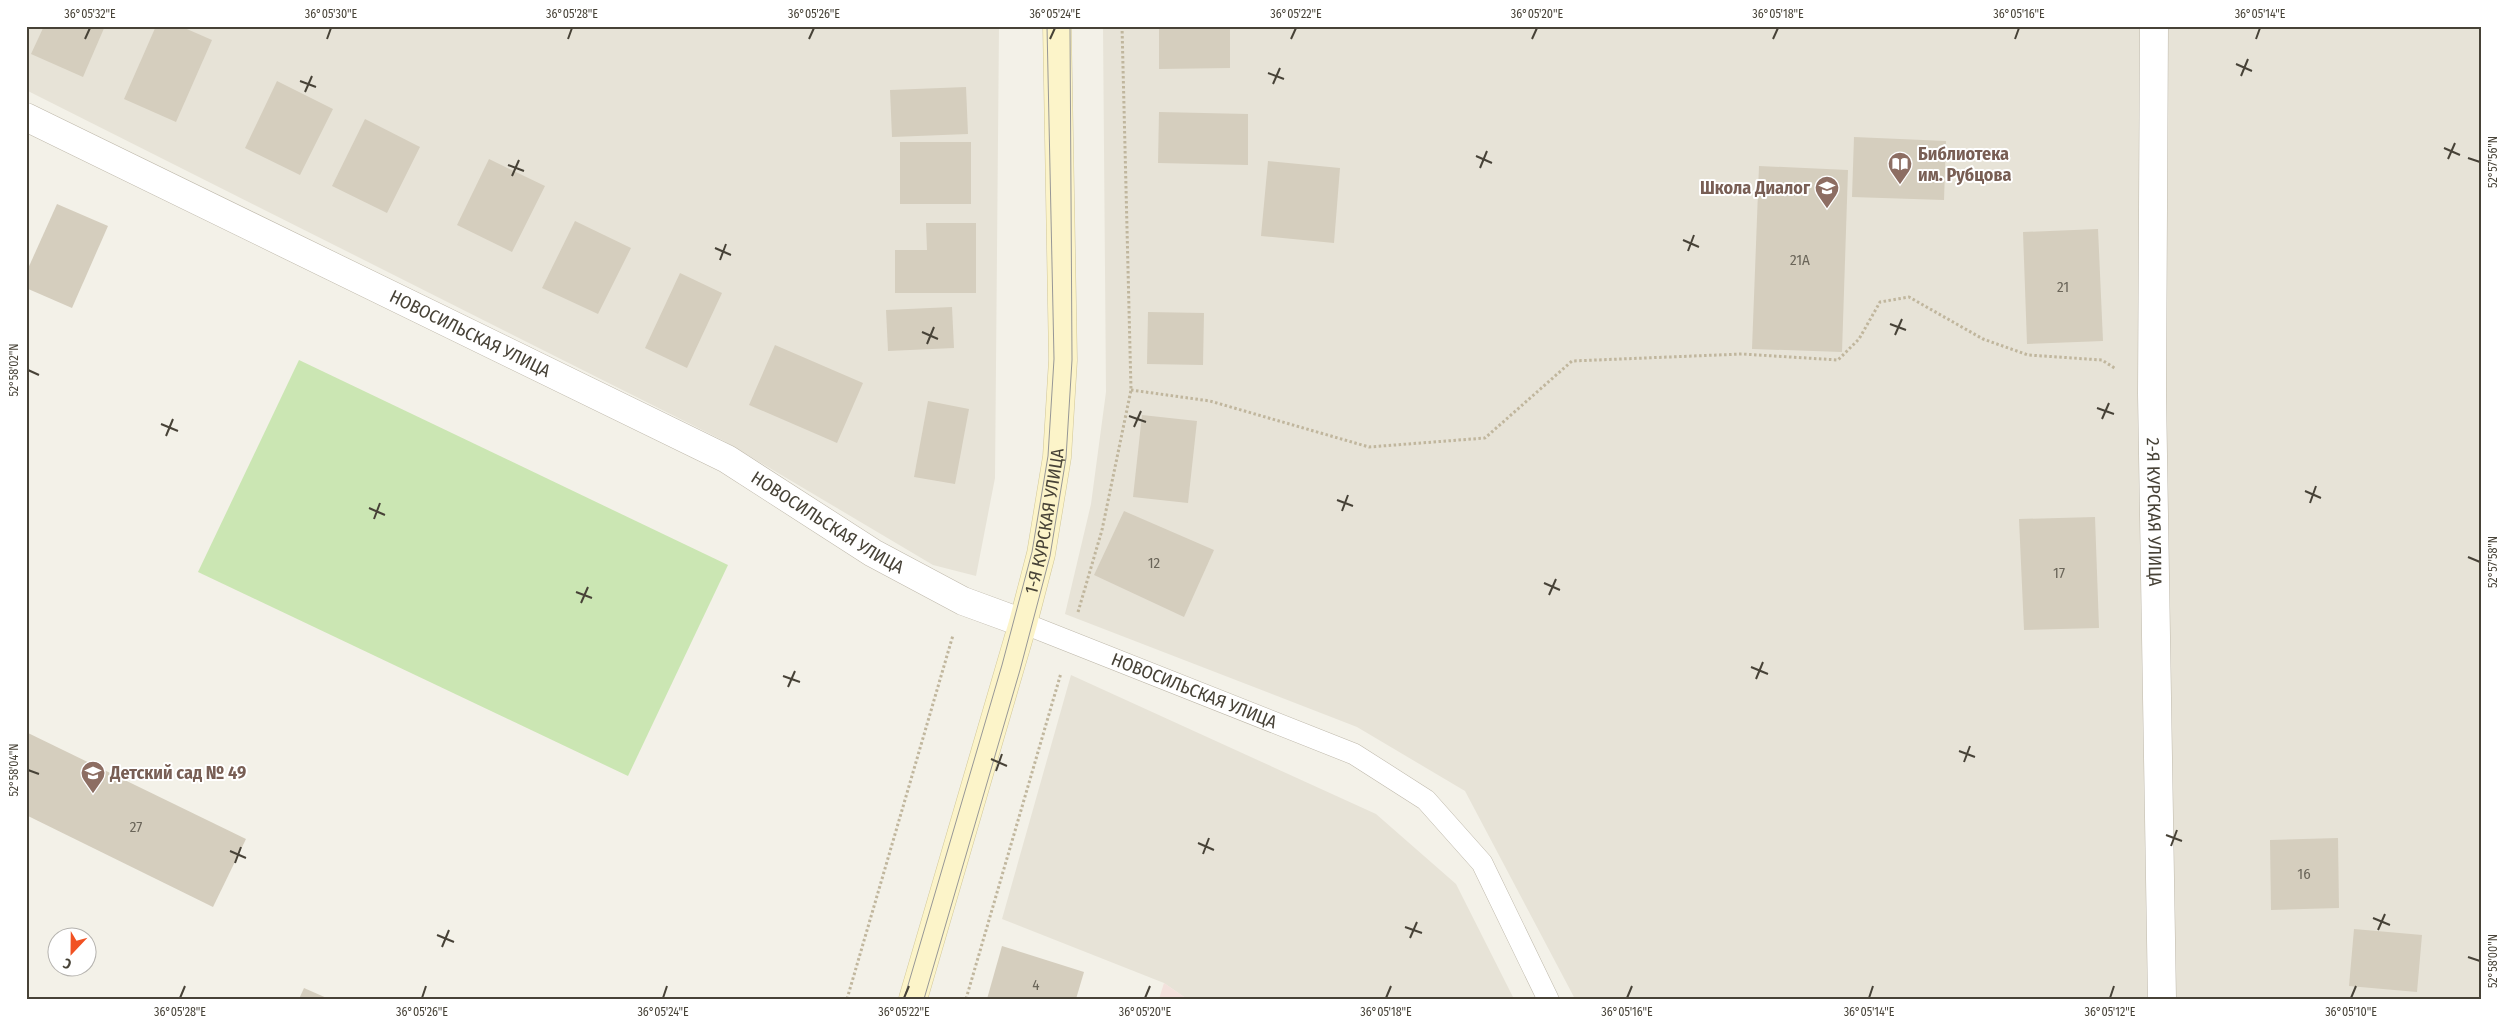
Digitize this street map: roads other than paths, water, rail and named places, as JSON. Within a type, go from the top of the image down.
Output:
[{"type":"main road","name":"1-Я КУРСКАЯ УЛИЦА","points":[[913,999],[1023,623],[1041,554],[1058,457],[1063,360],[1057,26]]},
{"type":"street","name":"2-Я КУРСКАЯ УЛИЦА","points":[[2154,26],[2152,394],[2162,999]]},
{"type":"street","name":"НОВОСИЛЬСКАЯ УЛИЦА","points":[[26,117],[727,459],[873,553],[963,601],[1023,623]]},
{"type":"lane","name":"НОВОСИЛЬСКАЯ УЛИЦА","points":[[1023,623],[1354,754],[1426,800],[1482,863],[1548,999]]},
{"type":"tram line","points":[[904,999],[1002,665],[1032,552],[1048,456],[1054,359],[1047,26]]},
{"type":"tram line","points":[[924,999],[1020,670],[1050,556],[1066,458],[1072,360],[1070,26]]},
{"type":"place","name":"Библиотека им. Рубцова","points":[[1900,185]]},
{"type":"place","name":"Школа Диалог","points":[[1827,209]]},
{"type":"place","name":"Детский сад № 49","points":[[93,794]]}]
